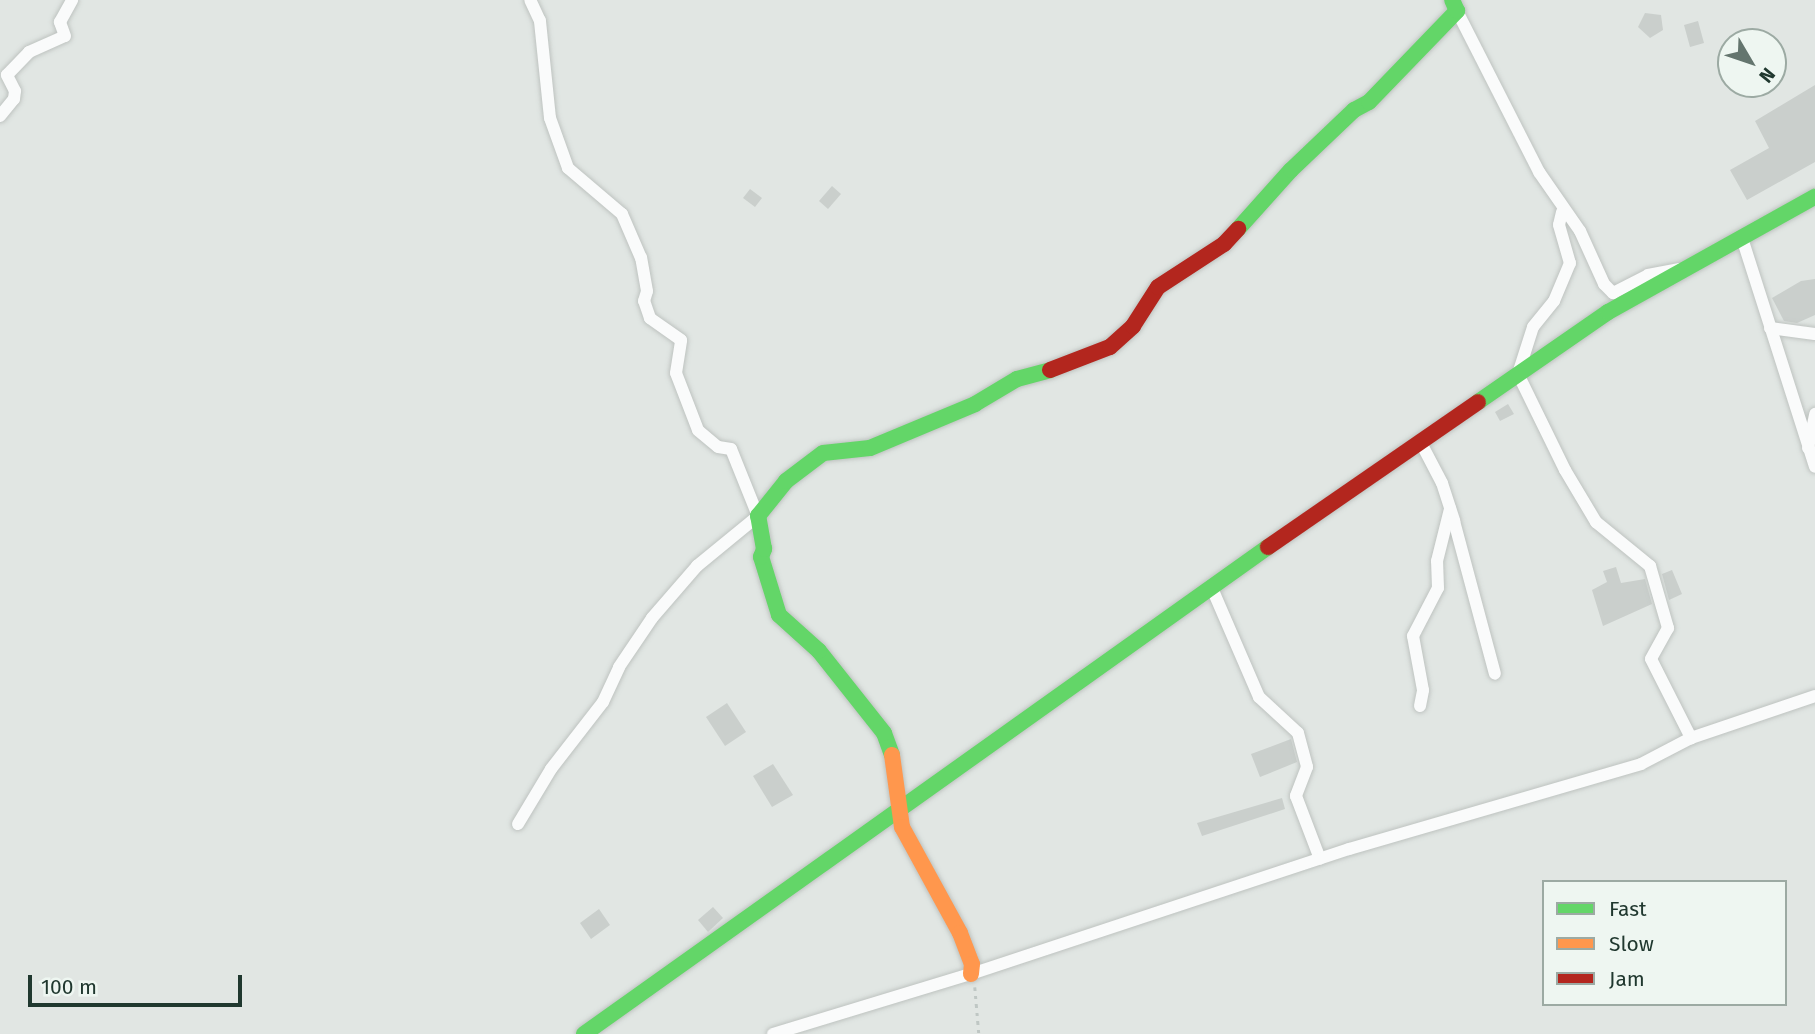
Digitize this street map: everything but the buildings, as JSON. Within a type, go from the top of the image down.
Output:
[{"type":"street","points":[[0,116],[14,99],[15,91],[6,75],[29,52],[65,36],[60,22],[72,0]]},
{"type":"street","points":[[530,0],[540,21],[550,118],[568,168],[622,214],[641,258],[647,291],[644,301],[650,318],[681,340],[676,373],[698,430],[718,447],[732,449],[758,516],[764,549],[761,558],[779,615],[819,651],[884,733],[894,759],[898,810],[907,837],[960,933],[972,964],[971,974]]},
{"type":"street","points":[[518,824],[551,769],[603,702],[619,667],[652,618],[697,566],[758,516],[786,481],[823,453],[870,448],[927,420],[975,404],[1017,379],[1035,376],[1110,347],[1133,326],[1158,287],[1224,244],[1291,170],[1354,110],[1369,102],[1455,5],[1562,212],[1580,231],[1613,293],[1648,275],[1688,268]]},
{"type":"street","points":[[584,1034],[1211,586],[1608,312],[1815,197]]},
{"type":"street","points":[[1562,212],[1559,225],[1570,263],[1560,290],[1533,327],[1518,374],[1565,470],[1596,522],[1650,566],[1668,628],[1651,659],[1691,738]]},
{"type":"street","points":[[1742,238],[1807,450],[1815,467]]},
{"type":"street","points":[[1770,328],[1815,334]]},
{"type":"street","points":[[1807,450],[1815,414]]},
{"type":"street","points":[[1420,441],[1450,509],[1495,674]]},
{"type":"street","points":[[1420,706],[1423,690],[1413,636],[1438,588],[1437,561],[1450,509]]},
{"type":"street","points":[[1211,586],[1259,697],[1298,733],[1307,767],[1296,796],[1320,859]]},
{"type":"street","points":[[773,1034],[971,974],[1320,859],[1641,764],[1691,738],[1815,696]]},
{"type":"path","points":[[971,974],[980,1006],[979,1034]]},
{"type":"traffic: fast","points":[[1238,229],[1291,170],[1354,110],[1369,102],[1457,11],[1452,0]]},
{"type":"traffic: fast","points":[[1478,402],[1608,312],[1815,197]]},
{"type":"traffic: fast","points":[[892,755],[884,733],[819,651],[779,615],[761,557],[764,549],[758,516],[786,481],[823,453],[870,448],[975,404],[1017,379],[1050,370]]},
{"type":"traffic: fast","points":[[584,1034],[1268,547]]},
{"type":"traffic: slow","points":[[892,755],[902,827],[960,933],[972,964],[971,974]]},
{"type":"traffic: jam","points":[[1050,370],[1110,347],[1133,326],[1158,287],[1224,244],[1238,229]]},
{"type":"traffic: jam","points":[[1268,547],[1478,402]]}]
